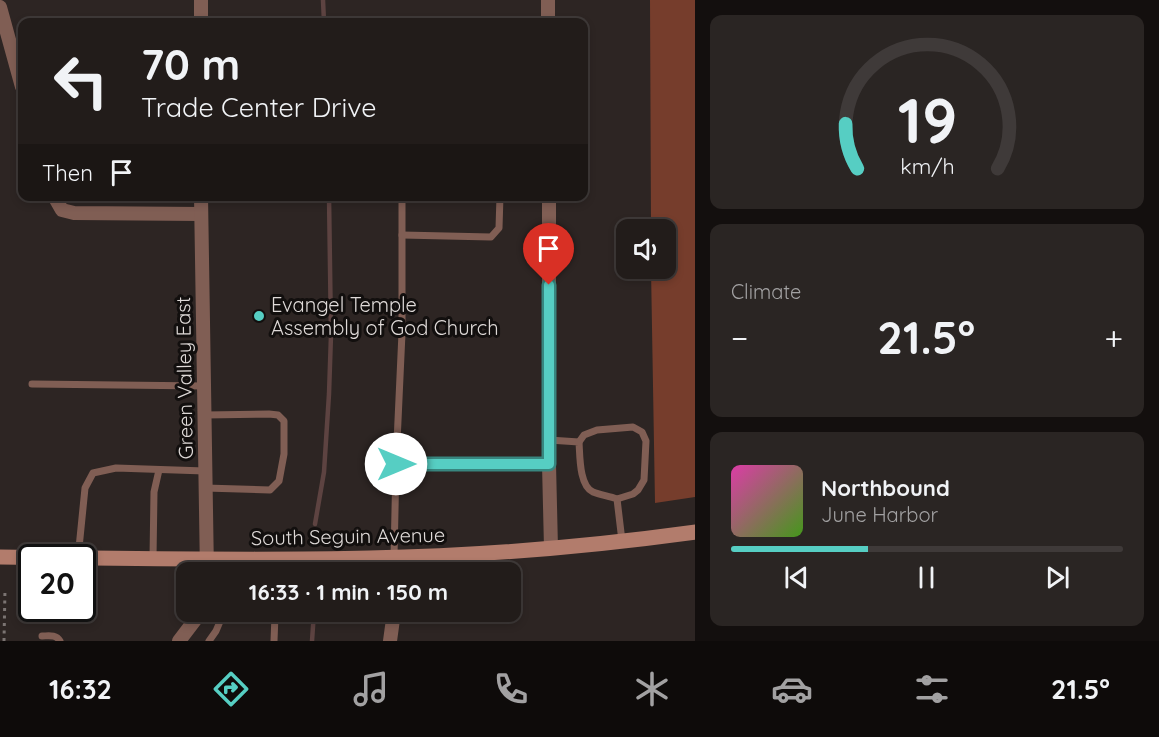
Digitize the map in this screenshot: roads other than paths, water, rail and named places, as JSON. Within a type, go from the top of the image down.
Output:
[{"type":"main road","name":"South Seguin Avenue","points":[[290,562],[475,554],[695,532]]},
{"type":"main road","name":"South Seguin Avenue","points":[[0,557],[18,557]]},
{"type":"main road","name":"South Seguin Avenue","points":[[96,558],[153,558],[180,562]]},
{"type":"street","points":[[201,0],[201,18]]},
{"type":"street","points":[[548,0],[548,18]]},
{"type":"street","points":[[0,7],[18,72]]},
{"type":"street","points":[[57,201],[62,210],[74,213],[201,214]]},
{"type":"street","name":"Green Valley East","points":[[201,201],[206,562]]},
{"type":"street","points":[[549,201],[551,548]]},
{"type":"street","points":[[394,557],[394,562]]},
{"type":"street","points":[[182,640],[193,622]]},
{"type":"street","points":[[390,641],[393,622]]},
{"type":"lane","points":[[394,557],[402,333],[402,201]]},
{"type":"lane","points":[[402,235],[491,237],[499,228],[500,201]]},
{"type":"lane","points":[[32,384],[205,386]]},
{"type":"lane","points":[[205,415],[269,414],[278,415],[285,421],[284,454],[279,481],[270,490],[205,488]]},
{"type":"lane","points":[[633,427],[642,432],[646,441],[644,480],[633,494],[617,499],[591,491],[584,484],[579,441],[584,435],[597,430],[633,427]]},
{"type":"lane","points":[[549,440],[579,441]]},
{"type":"lane","points":[[396,464],[549,464]]},
{"type":"lane","points":[[79,544],[85,488],[93,473],[116,468],[205,471]]},
{"type":"lane","points":[[153,558],[154,492],[159,470]]},
{"type":"lane","points":[[617,499],[622,541]]},
{"type":"lane","points":[[209,641],[219,622]]},
{"type":"lane","points":[[274,641],[275,622]]},
{"type":"lane","points":[[42,636],[54,636],[60,641]]},
{"type":"waterway","points":[[323,0],[324,18]]},
{"type":"waterway","points":[[315,524],[324,472],[329,394],[331,335],[329,201]]},
{"type":"waterway","points":[[312,641],[313,622]]},
{"type":"place","name":"Evangel Temple Assembly of God Church","points":[[259,316]]}]
